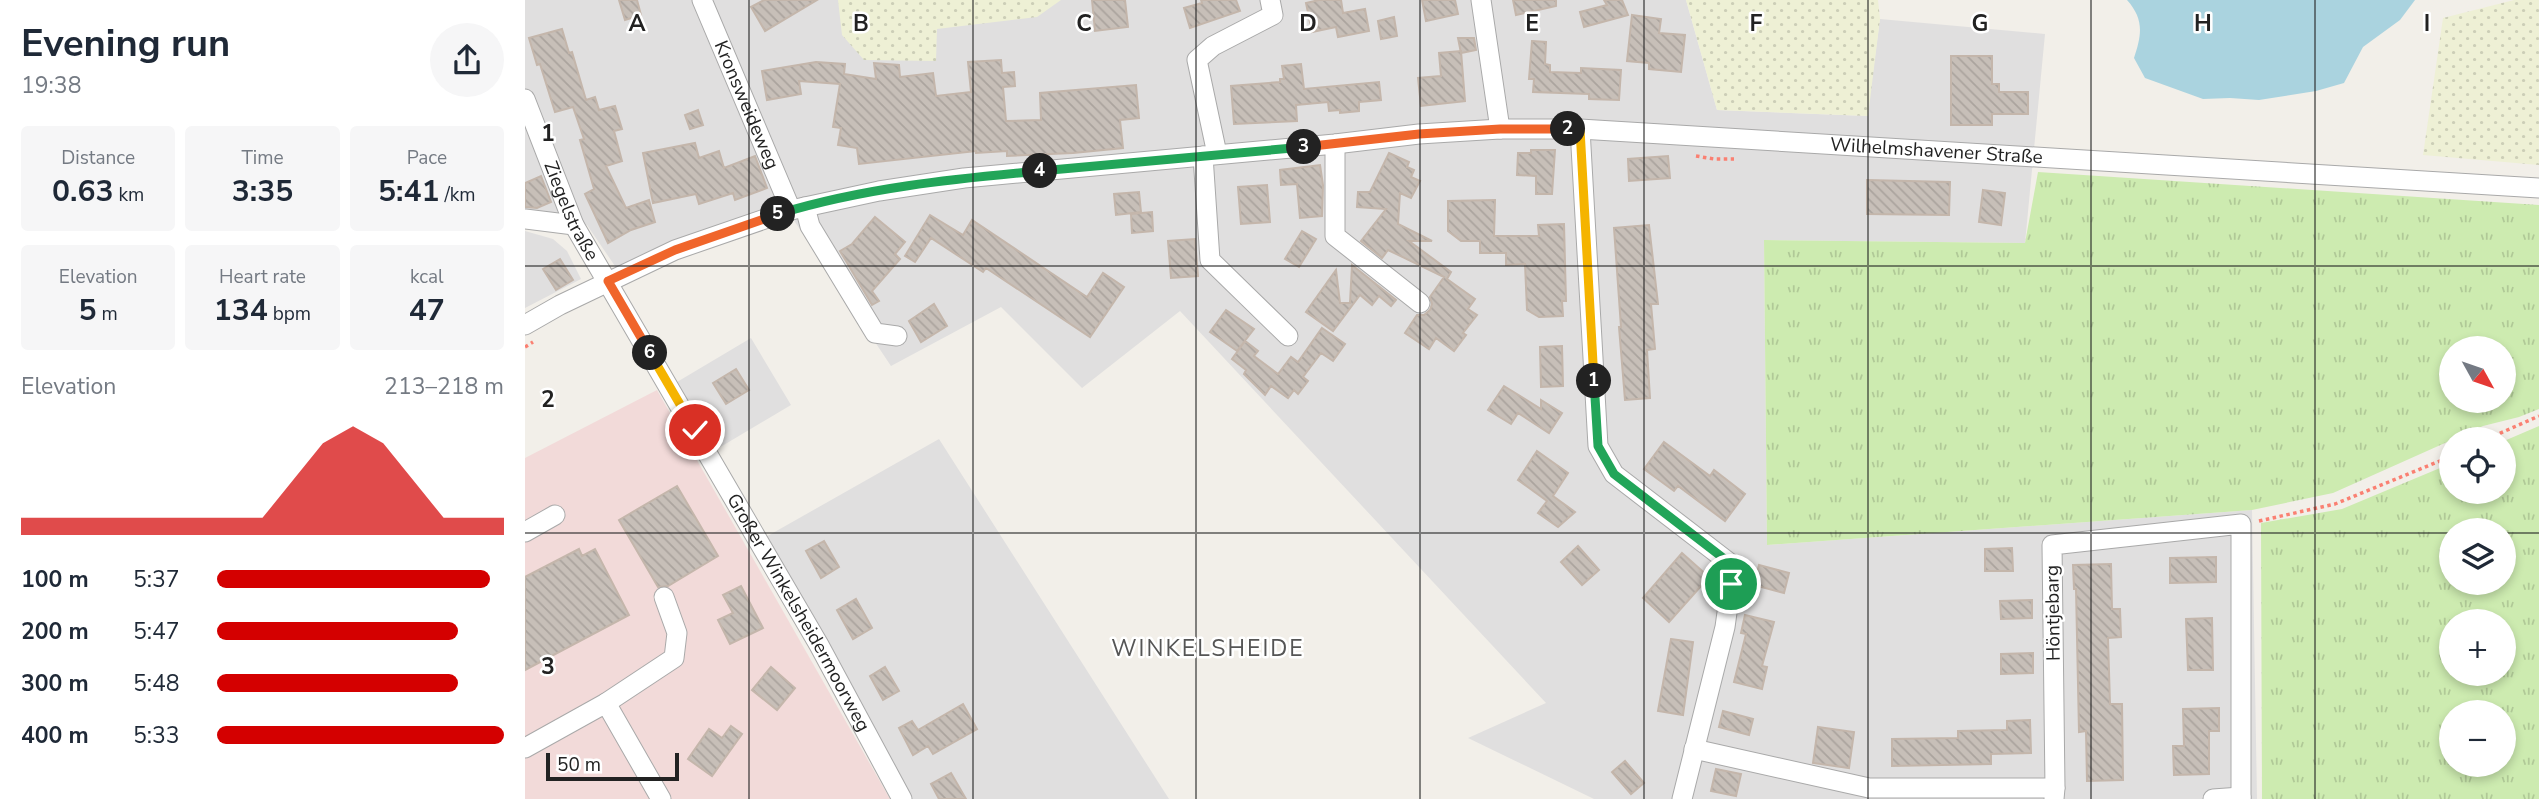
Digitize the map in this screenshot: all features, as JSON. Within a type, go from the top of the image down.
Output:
[{"type":"street","name":"Kronsweideweg","points":[[702,0],[798,209],[875,333],[897,337]]},
{"type":"street","points":[[1271,0],[1273,15],[1213,46],[1197,60],[1210,155],[1210,260],[1288,336]]},
{"type":"street","points":[[1481,0],[1500,129]]},
{"type":"street","name":"Ziegelstraße","points":[[525,99],[574,225],[608,281]]},
{"type":"street","name":"Wilhelmshavener Straße","points":[[525,325],[608,281],[675,250],[798,209],[879,191],[964,178],[1335,145],[1419,134],[1500,129],[1580,129],[2539,188]]},
{"type":"street","points":[[1580,129],[1598,446],[1614,474],[1731,564],[1725,627],[1682,799]]},
{"type":"street","points":[[1335,145],[1335,236],[1420,303]]},
{"type":"street","points":[[525,219],[574,225]]},
{"type":"street","name":"Großer Winkelsheidermoorweg","points":[[608,281],[819,645],[902,799]]},
{"type":"street","points":[[525,532],[555,514]]},
{"type":"street","points":[[2213,799],[2241,798],[2241,524]]},
{"type":"street","name":"Höntjebarg","points":[[1694,749],[1869,788],[2054,794],[2052,545],[2241,524]]},
{"type":"street","points":[[525,748],[606,703],[674,658],[677,634],[664,597]]},
{"type":"street","points":[[606,703],[661,799]]},
{"type":"path","points":[[2514,427],[2539,416]]},
{"type":"path","points":[[2241,524],[2335,504],[2439,461]]},
{"type":"shaded area","points":[[525,0],[1686,0],[1717,110],[1867,116],[1880,19],[2045,34],[2025,243],[1764,240],[1767,545],[2252,510],[2257,799],[1594,799],[1468,738],[1546,703],[1180,311],[1082,388],[1001,307],[891,366],[781,201],[617,269],[587,225],[525,213]]},
{"type":"shaded area","points":[[525,231],[553,239],[567,251],[581,279],[525,308]]},
{"type":"shaded area","points":[[751,338],[791,405],[717,449],[677,382]]},
{"type":"shaded area","points":[[657,390],[890,799],[525,799],[525,458]]},
{"type":"shaded area","points":[[939,439],[1169,799],[907,799],[764,538]]},
{"type":"green space","points":[[838,0],[1061,0],[1037,17],[937,29],[936,61],[864,60],[842,35]]},
{"type":"green space","points":[[1686,0],[1878,0],[1880,19],[1868,116],[1717,110]]},
{"type":"green space","points":[[2514,0],[2539,0],[2539,165],[2423,155],[2443,18]]},
{"type":"green space","points":[[2038,172],[2539,205],[2539,409],[2481,427],[2439,427],[2439,446],[2333,493],[2252,510],[1767,545],[1764,240],[2025,243]]},
{"type":"green space","points":[[2539,426],[2539,799],[2262,799],[2261,523],[2342,509],[2439,468],[2439,504],[2516,504],[2516,436]]},
{"type":"water","points":[[2127,0],[2415,0],[2400,20],[2363,47],[2344,83],[2316,91],[2259,100],[2203,99],[2145,78],[2134,58],[2140,34],[2139,20]]},
{"type":"building","points":[[619,0],[637,0],[641,15],[625,20]]},
{"type":"building","points":[[764,0],[817,0],[765,31],[751,7]]},
{"type":"building","points":[[1092,0],[1125,0],[1128,27],[1095,31]]},
{"type":"building","points":[[1201,0],[1236,0],[1240,11],[1190,28],[1184,8],[1202,3]]},
{"type":"building","points":[[1341,0],[1343,13],[1365,9],[1369,31],[1338,37],[1336,27],[1312,32],[1306,3]]},
{"type":"building","points":[[1422,0],[1455,0],[1458,14],[1426,21]]},
{"type":"building","points":[[1513,0],[1556,0],[1556,6],[1516,15]]},
{"type":"building","points":[[1604,0],[1622,0],[1628,15],[1584,27],[1580,12],[1607,5]]},
{"type":"building","points":[[1632,15],[1661,19],[1659,33],[1685,35],[1681,72],[1649,69],[1649,63],[1627,61]]},
{"type":"building","points":[[1394,17],[1397,36],[1381,39],[1378,21]]},
{"type":"building","points":[[562,29],[569,53],[572,52],[586,100],[595,97],[599,110],[615,106],[622,129],[614,131],[622,161],[606,166],[626,208],[649,200],[655,222],[631,230],[608,243],[585,194],[594,189],[580,140],[584,139],[573,107],[555,112],[529,38]]},
{"type":"building","points":[[1458,38],[1474,38],[1476,50],[1461,53]]},
{"type":"building","points":[[1532,41],[1546,42],[1545,64],[1550,65],[1550,72],[1581,73],[1581,68],[1621,70],[1619,100],[1589,99],[1589,94],[1533,92],[1534,79],[1529,79]]},
{"type":"building","points":[[1461,51],[1465,101],[1421,106],[1418,78],[1441,76],[1439,53]]},
{"type":"building","points":[[1951,56],[1992,56],[1992,84],[1999,84],[1999,92],[2028,92],[2028,114],[1992,114],[1992,125],[1951,125]]},
{"type":"building","points":[[1001,60],[1002,73],[1014,72],[1015,86],[1003,87],[1006,121],[1041,120],[1040,93],[1136,85],[1139,118],[1120,120],[1123,148],[1007,156],[1007,151],[976,151],[859,164],[857,148],[838,145],[841,128],[833,127],[840,84],[799,81],[801,94],[767,100],[762,71],[816,62],[845,64],[844,74],[876,79],[874,63],[899,65],[900,77],[933,73],[936,96],[971,92],[968,62]]},
{"type":"building","points":[[1301,64],[1304,89],[1379,82],[1381,100],[1359,102],[1359,111],[1340,113],[1340,110],[1329,111],[1328,102],[1296,105],[1297,121],[1234,124],[1231,86],[1280,82],[1280,79],[1284,79],[1282,66]]},
{"type":"building","points":[[698,110],[703,125],[690,129],[685,115]]},
{"type":"building","points":[[695,143],[699,158],[719,151],[724,168],[755,156],[767,188],[735,200],[733,193],[699,204],[696,194],[653,203],[643,153]]},
{"type":"building","points":[[1531,150],[1555,150],[1552,194],[1536,194],[1536,176],[1517,175],[1518,153],[1531,153]]},
{"type":"building","points":[[1389,153],[1409,162],[1407,167],[1414,170],[1411,177],[1420,181],[1411,198],[1400,193],[1398,224],[1432,241],[1409,241],[1451,272],[1447,279],[1475,299],[1468,309],[1477,315],[1463,333],[1466,335],[1454,351],[1436,338],[1429,349],[1405,333],[1417,315],[1424,315],[1430,310],[1430,297],[1444,277],[1388,250],[1382,258],[1361,241],[1386,209],[1357,207],[1358,192],[1370,192]]},
{"type":"building","points":[[1668,156],[1670,178],[1629,181],[1628,159]]},
{"type":"building","points":[[1320,165],[1323,185],[1322,216],[1300,218],[1297,184],[1281,185],[1280,170]]},
{"type":"building","points":[[541,176],[551,202],[537,208],[525,207],[525,183]]},
{"type":"building","points":[[1867,180],[1950,182],[1949,215],[1867,214]]},
{"type":"building","points":[[1267,185],[1270,222],[1241,224],[1238,187]]},
{"type":"building","points":[[1983,190],[2005,193],[2001,225],[1979,222]]},
{"type":"building","points":[[1139,192],[1141,212],[1116,215],[1114,194]]},
{"type":"building","points":[[1495,200],[1494,236],[1539,236],[1538,225],[1564,224],[1566,301],[1562,301],[1563,316],[1539,317],[1527,310],[1525,264],[1506,265],[1506,253],[1480,253],[1480,241],[1461,241],[1448,231],[1448,201]]},
{"type":"building","points":[[1152,212],[1153,231],[1132,233],[1131,214]]},
{"type":"building","points":[[930,215],[963,235],[972,220],[1087,297],[1103,273],[1124,287],[1090,337],[986,268],[983,272],[931,238],[915,262],[905,256]]},
{"type":"building","points":[[875,217],[905,242],[895,254],[900,259],[872,291],[879,301],[872,305],[840,251],[852,244]]},
{"type":"building","points":[[1649,225],[1658,304],[1651,304],[1655,349],[1647,350],[1650,398],[1625,400],[1614,228]]},
{"type":"building","points":[[1302,231],[1316,239],[1299,267],[1285,259]]},
{"type":"building","points":[[1195,239],[1198,276],[1171,278],[1168,241]]},
{"type":"building","points":[[560,259],[573,280],[556,290],[543,269]]},
{"type":"building","points":[[1352,265],[1396,300],[1391,306],[1379,296],[1372,305],[1360,295],[1333,331],[1306,312],[1336,270],[1340,303],[1350,303]]},
{"type":"building","points":[[934,304],[947,326],[921,342],[909,321]]},
{"type":"building","points":[[1226,310],[1254,329],[1237,351],[1210,332]]},
{"type":"building","points":[[1322,328],[1345,344],[1333,361],[1321,353],[1303,377],[1308,381],[1298,394],[1294,390],[1288,398],[1271,386],[1265,395],[1244,374],[1246,370],[1232,359],[1245,341],[1258,351],[1254,356],[1278,374],[1291,357],[1298,362]]},
{"type":"building","points":[[1562,346],[1563,386],[1541,387],[1540,347]]},
{"type":"building","points":[[736,369],[749,390],[726,404],[713,383]]},
{"type":"building","points":[[1504,386],[1541,409],[1541,400],[1562,413],[1549,433],[1518,413],[1511,424],[1488,410]]},
{"type":"building","points":[[1664,442],[1710,476],[1714,470],[1745,494],[1725,521],[1678,486],[1674,491],[1644,469]]},
{"type":"building","points":[[1537,451],[1568,473],[1553,496],[1575,512],[1558,527],[1538,513],[1547,501],[1518,480]]},
{"type":"building","points":[[677,486],[718,556],[668,586],[658,587],[619,520]]},
{"type":"building","points":[[824,541],[839,567],[821,578],[806,551]]},
{"type":"building","points":[[1578,546],[1599,570],[1582,585],[1561,562]]},
{"type":"building","points":[[2012,548],[2013,571],[1985,571],[1985,549]]},
{"type":"building","points":[[579,549],[582,556],[595,549],[629,615],[525,670],[525,577]]},
{"type":"building","points":[[1682,553],[1709,577],[1669,622],[1643,598]]},
{"type":"building","points":[[2216,557],[2216,582],[2170,583],[2170,558]]},
{"type":"building","points":[[2111,564],[2112,609],[2120,609],[2121,637],[2108,638],[2110,704],[2122,704],[2123,780],[2087,781],[2086,731],[2079,732],[2076,589],[2073,565]]},
{"type":"building","points":[[1759,565],[1789,573],[1784,593],[1754,585]]},
{"type":"building","points":[[741,586],[763,628],[730,644],[718,620],[733,613],[723,595]]},
{"type":"building","points":[[856,599],[872,628],[853,639],[837,610]]},
{"type":"building","points":[[2032,600],[2032,618],[2001,619],[2000,601]]},
{"type":"building","points":[[1745,615],[1774,622],[1762,666],[1767,667],[1762,689],[1734,682],[1746,634],[1741,633]]},
{"type":"building","points":[[2212,618],[2213,670],[2188,670],[2186,619]]},
{"type":"building","points":[[1671,639],[1693,642],[1683,715],[1658,711]]},
{"type":"building","points":[[2033,653],[2033,673],[2001,674],[2001,654]]},
{"type":"building","points":[[771,667],[795,688],[777,710],[752,690]]},
{"type":"building","points":[[885,667],[899,691],[883,700],[870,676]]},
{"type":"building","points":[[963,704],[977,729],[933,754],[928,746],[913,755],[899,728],[912,721],[918,730]]},
{"type":"building","points":[[2219,708],[2219,731],[2209,731],[2209,774],[2174,775],[2173,746],[2184,746],[2183,709]]},
{"type":"building","points":[[1723,711],[1753,719],[1749,735],[1719,727]]},
{"type":"building","points":[[2030,720],[2031,753],[1991,754],[1991,764],[1892,766],[1892,739],[1958,738],[1958,731],[2007,730],[2007,721]]},
{"type":"building","points":[[731,726],[742,734],[712,776],[688,759],[709,729],[722,738]]},
{"type":"building","points":[[1818,727],[1854,732],[1849,768],[1813,763]]},
{"type":"building","points":[[1625,761],[1644,783],[1631,794],[1612,772]]},
{"type":"building","points":[[1716,769],[1741,774],[1736,796],[1711,791]]},
{"type":"building","points":[[951,773],[966,799],[939,799],[931,784]]},
{"type":"district","name":"WINKELSHEIDE","points":[[1208,648]]},
{"type":"route","points":[[695,430],[608,281],[675,250],[744,225],[791,210],[879,191],[964,178],[1335,145],[1419,134],[1500,129],[1580,129],[1598,446],[1614,474],[1731,564],[1731,584]]}]
